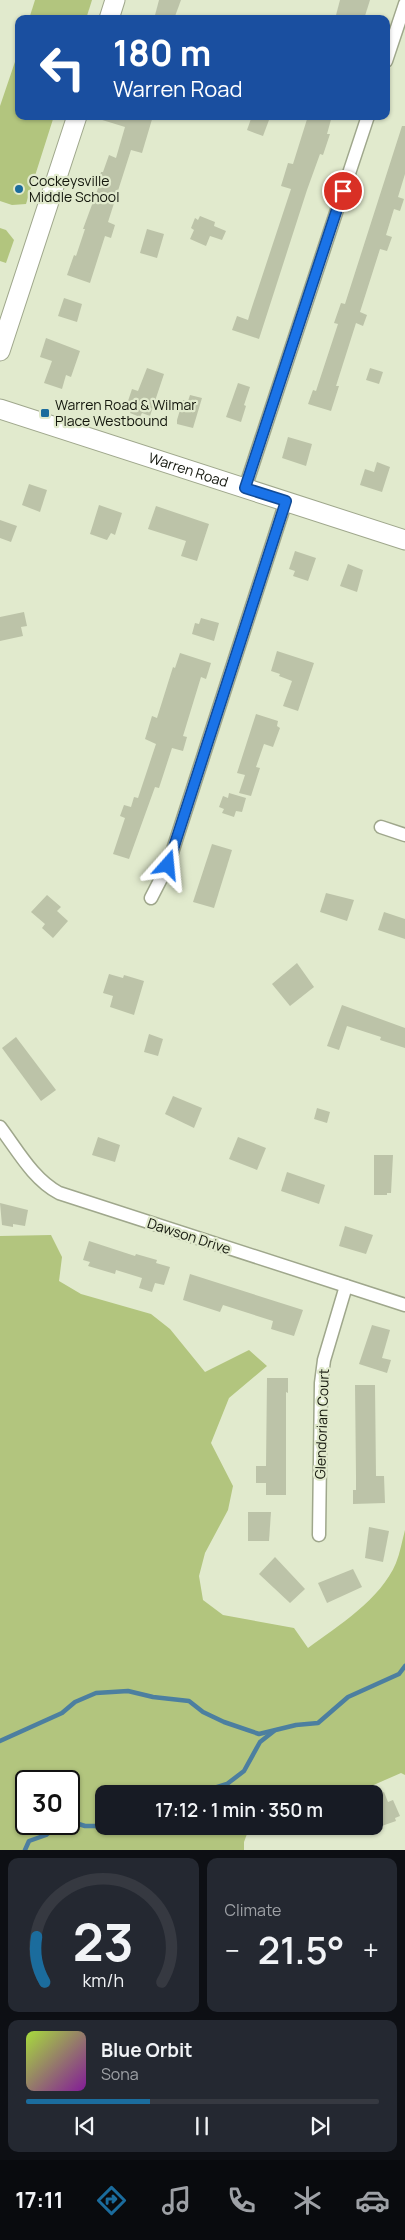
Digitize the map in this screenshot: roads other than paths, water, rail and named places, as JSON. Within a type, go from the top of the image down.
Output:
[{"type":"street","points":[[110,15],[116,0]]},
{"type":"street","points":[[390,49],[405,4]]},
{"type":"street","points":[[0,351],[76,120]]},
{"type":"street","points":[[245,488],[367,120]]},
{"type":"street","name":"Warren Road","points":[[0,409],[405,540]]},
{"type":"street","points":[[151,898],[168,865],[286,501]]},
{"type":"street","points":[[380,827],[405,835]]},
{"type":"street","name":"Dawson Drive","points":[[0,1127],[33,1173],[48,1187],[59,1193],[405,1305]]},
{"type":"street","name":"Glendorian Court","points":[[319,1535],[321,1383],[324,1360],[346,1286]]},
{"type":"waterway","points":[[0,1741],[62,1713],[75,1702],[96,1693],[128,1691],[153,1697],[189,1701],[203,1712],[224,1722],[259,1734],[296,1725],[318,1723],[348,1697],[399,1674],[405,1666]]},
{"type":"waterway","points":[[224,1785],[244,1771],[260,1742],[274,1731]]},
{"type":"waterway","points":[[80,1824],[95,1826]]},
{"type":"waterway","points":[[25,1850],[29,1841],[46,1835]]},
{"type":"place","name":"Cockeysville Middle School","points":[[19,189]]},
{"type":"place","name":"Warren Road & Wilmar Place Westbound","points":[[45,413]]}]
